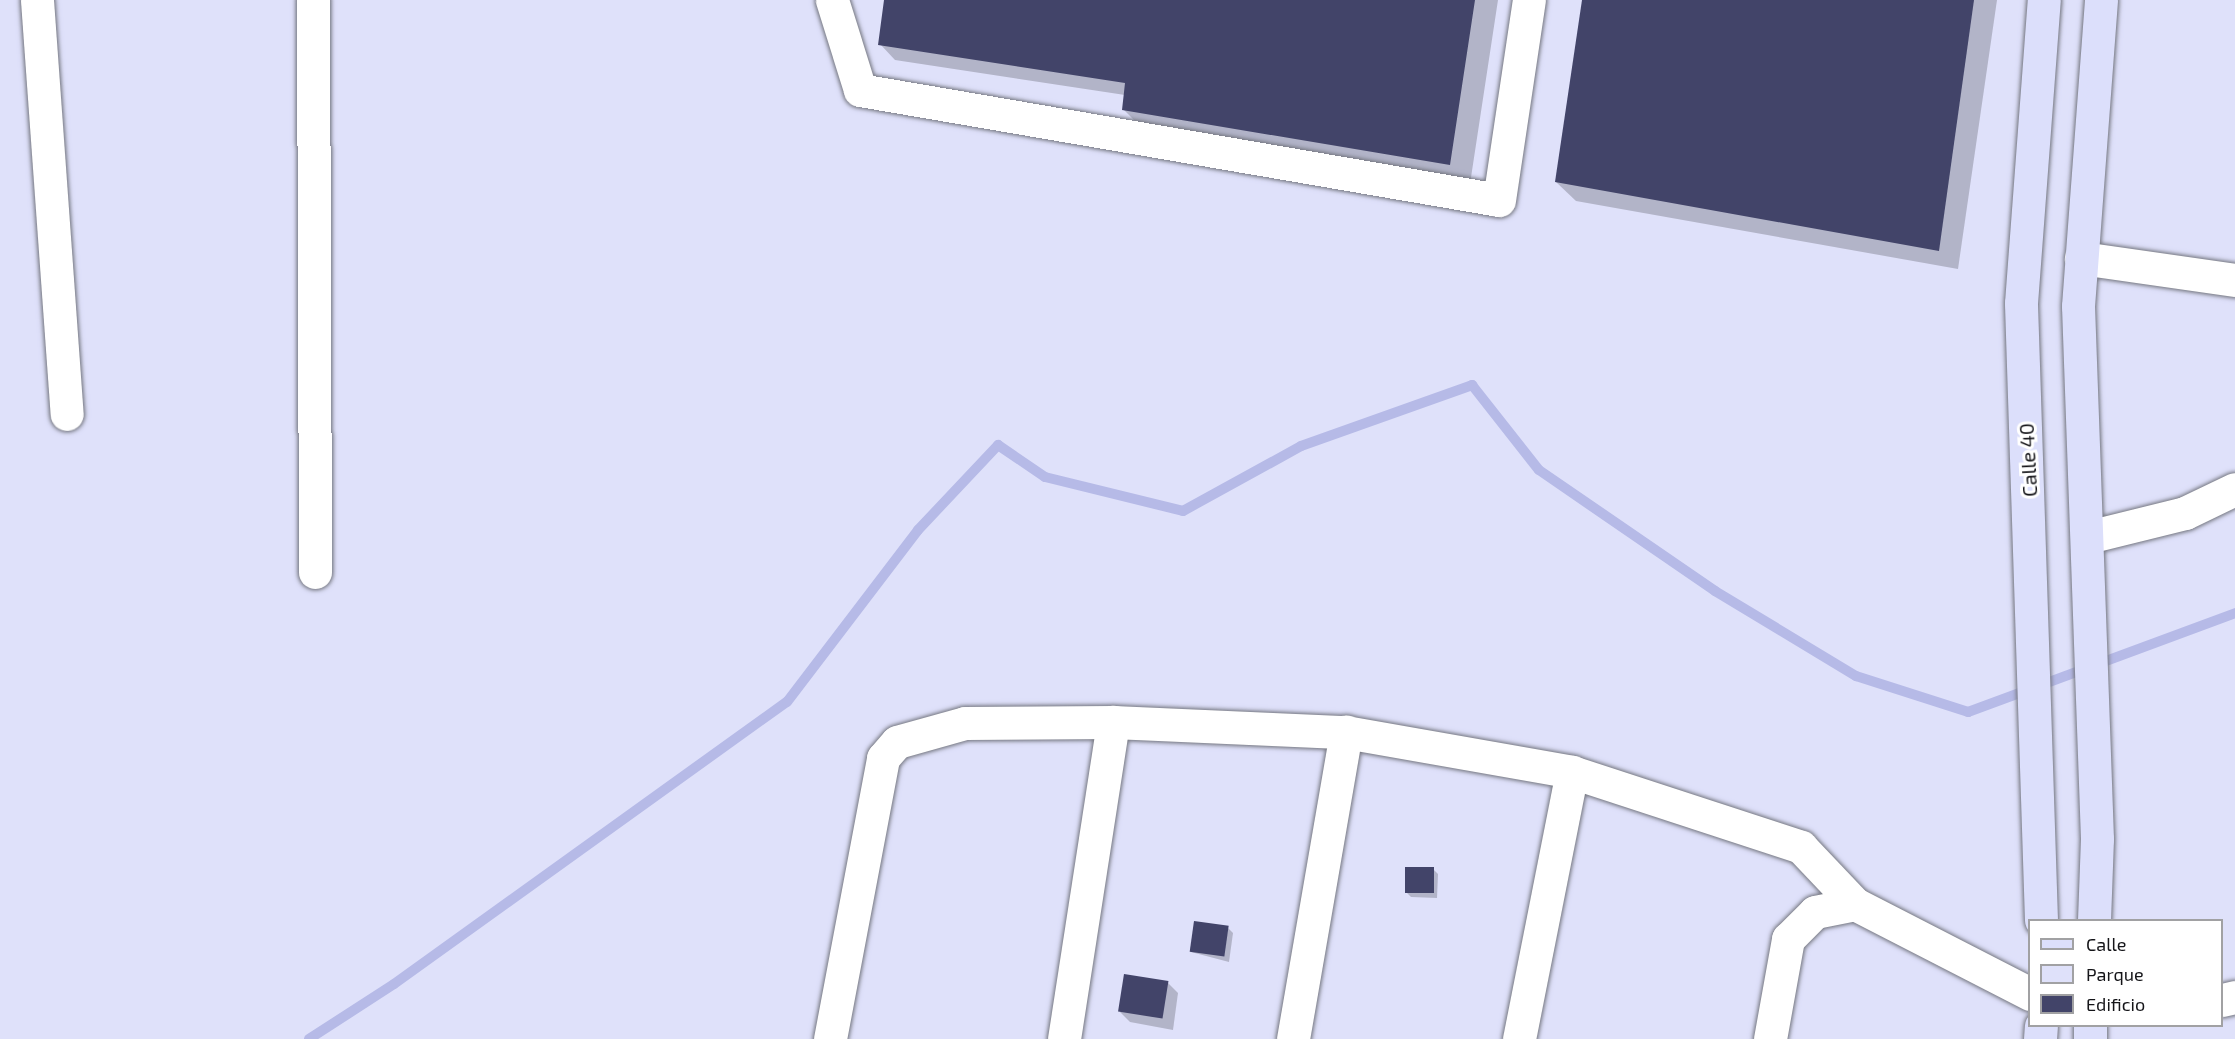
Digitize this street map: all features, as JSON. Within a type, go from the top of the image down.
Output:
[{"type":"main road","name":"Calle 40","points":[[2041,919],[2033,586],[2020,303],[2044,0]]},
{"type":"main road","points":[[2094,919],[2097,840],[2090,582],[2078,306],[2101,0]]},
{"type":"street","points":[[37,0],[67,414]]},
{"type":"street","points":[[313,0],[315,572]]},
{"type":"street","points":[[832,0],[860,90],[1499,200],[1529,0]]},
{"type":"street","points":[[2081,258],[2235,280]]},
{"type":"street","points":[[2088,537],[2185,513],[2235,489]]},
{"type":"street","points":[[1064,1039],[1113,722]]},
{"type":"street","points":[[830,1039],[883,758],[897,742],[965,723],[1113,722],[1346,732],[1572,772],[1801,847],[1855,904],[2028,993]]},
{"type":"street","points":[[1293,1039],[1346,732]]},
{"type":"street","points":[[1520,1039],[1572,772]]},
{"type":"street","points":[[1770,1039],[1788,939],[1815,912],[1855,904]]},
{"type":"green space","points":[[0,0],[2235,0],[2235,1039],[0,1039]]},
{"type":"building","points":[[884,0],[1475,0],[1450,165],[1122,110],[1125,83],[878,45]]},
{"type":"building","points":[[1582,0],[1974,0],[1939,251],[1555,182]]},
{"type":"building","points":[[1405,867],[1434,867],[1434,893],[1405,893]]},
{"type":"building","points":[[1194,921],[1229,926],[1224,957],[1190,952]]},
{"type":"building","points":[[1124,974],[1168,981],[1163,1019],[1118,1012]]},
{"type":"waterway","points":[[309,1039],[394,984],[787,702],[918,530],[998,445],[1045,477],[1183,511],[1301,446],[1472,385],[1539,470],[1715,591],[1856,676],[1968,712],[2235,613]]}]
